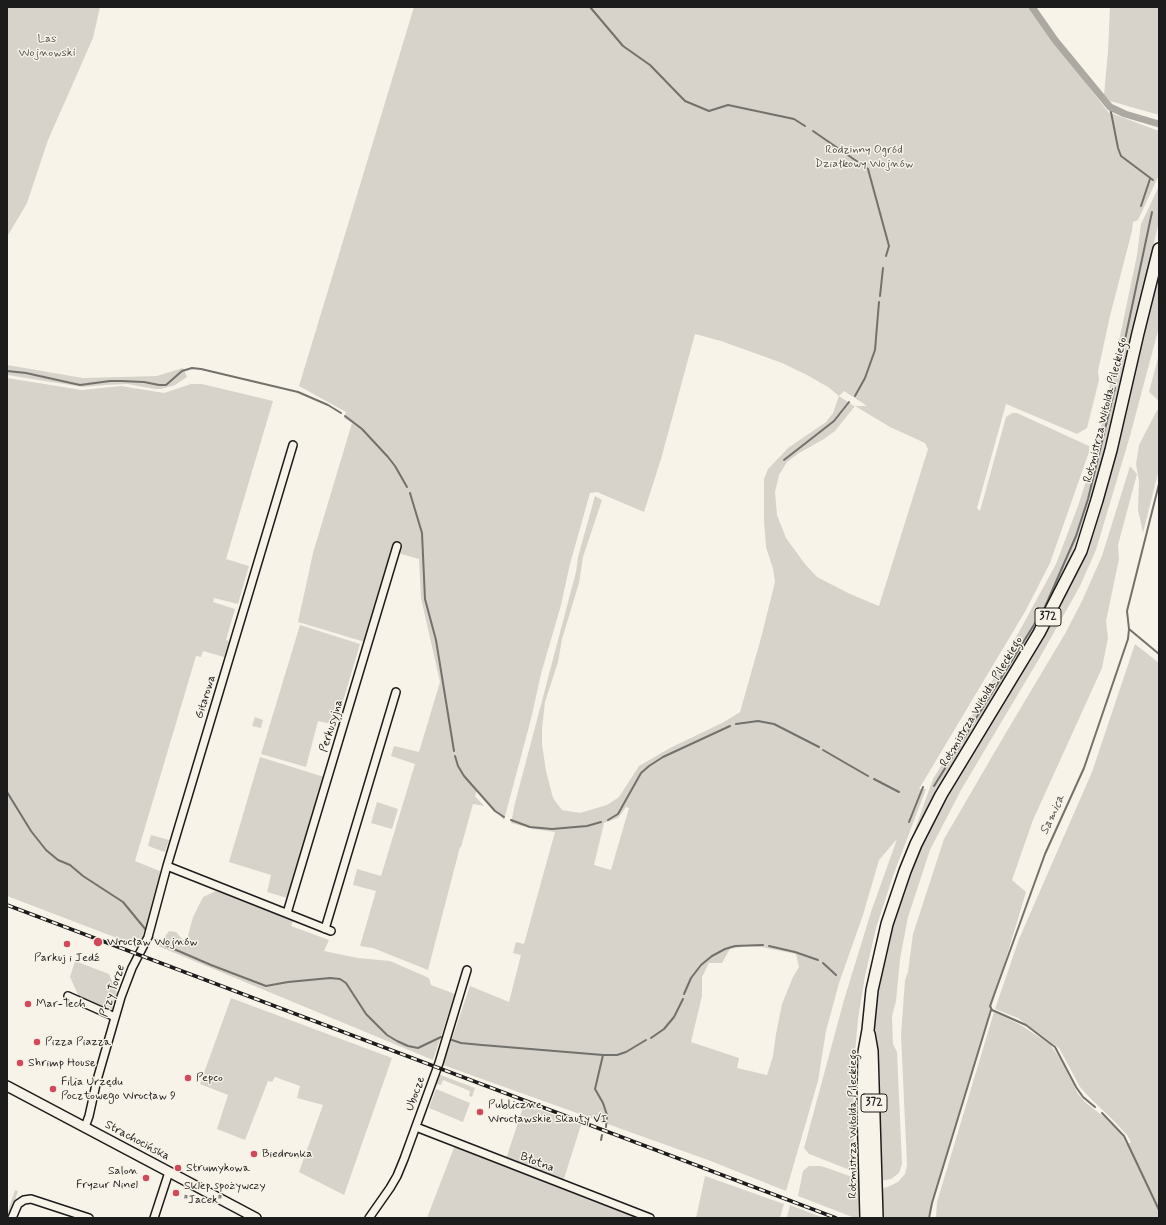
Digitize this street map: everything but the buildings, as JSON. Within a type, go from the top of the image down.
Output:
[{"type":"main road","name":"Rotmistrza Witolda Pileckiego","points":[[877,1218],[870,1174],[863,1106],[864,1052],[872,990],[887,924],[902,877],[940,795],[1039,633],[1081,551],[1111,450],[1159,249]]},
{"type":"main road","name":"Strachocińska","points":[[7,1086],[256,1218]]},
{"type":"main road","name":"Rotmistrza Witolda Pileckiego","points":[[866,1218],[870,1174]]},
{"type":"street","name":"Gitarowa","points":[[139,955],[148,937],[167,866],[293,445]]},
{"type":"street","name":"Perkusyjna","points":[[287,913],[397,546]]},
{"type":"street","points":[[167,866],[328,930],[396,692]]},
{"type":"street","name":"Przy Torze","points":[[85,1127],[89,1116],[96,1080],[115,1017],[128,976],[139,955]]},
{"type":"street","name":"Ubocze","points":[[369,1218],[398,1176],[439,1063],[467,970]]},
{"type":"street","points":[[68,996],[115,1017]]},
{"type":"street","name":"Błotna","points":[[416,1127],[650,1218]]},
{"type":"street","points":[[154,1218],[169,1172]]},
{"type":"street","points":[[12,1218],[18,1204],[24,1200],[31,1199],[89,1218]]},
{"type":"green space","name":"Las Wojnowski","points":[[7,7],[100,7],[93,38],[48,140],[27,203],[7,237]]},
{"type":"green space","name":"Rodzinny Ogród Działkowy Wojnów","points":[[414,7],[1029,7],[1108,112],[1159,131],[1159,175],[1138,220],[1133,222],[1110,316],[1098,371],[1099,380],[1087,428],[1077,434],[1006,404],[977,508],[980,511],[1006,417],[1012,413],[1017,413],[1089,446],[1089,452],[1050,563],[1026,610],[919,789],[926,789],[893,876],[876,928],[865,976],[858,1019],[853,1075],[854,1140],[855,1168],[880,1178],[878,1068],[874,1031],[875,1001],[882,959],[902,891],[922,843],[980,740],[1042,641],[1074,578],[1099,516],[1150,306],[1159,276],[1159,327],[1130,436],[1096,550],[1080,586],[1039,659],[961,790],[930,850],[908,917],[900,959],[896,1001],[892,1016],[893,1044],[897,1052],[902,1164],[899,1173],[891,1179],[881,1181],[809,1154],[804,1148],[844,1000],[871,912],[897,839],[879,860],[863,915],[839,983],[826,1031],[818,1081],[786,1191],[708,1160],[443,1065],[470,986],[509,1002],[521,955],[513,953],[516,942],[524,944],[555,832],[533,829],[511,823],[576,572],[578,557],[595,496],[602,500],[583,557],[579,583],[562,639],[558,662],[545,702],[542,729],[542,744],[546,771],[553,798],[562,810],[580,813],[607,805],[619,797],[639,766],[670,748],[724,722],[740,712],[775,582],[773,569],[766,547],[764,520],[764,479],[768,469],[788,448],[826,422],[833,413],[839,396],[828,387],[782,363],[721,341],[695,334],[661,459],[644,512],[597,492],[590,493],[570,564],[561,605],[541,674],[531,719],[504,820],[477,790],[475,796],[484,806],[473,804],[460,847],[428,970],[373,948],[360,946],[376,891],[353,885],[357,869],[381,876],[415,764],[391,756],[394,746],[419,752],[440,682],[421,598],[419,559],[398,553],[365,642],[298,622],[313,553],[352,423],[344,418],[346,412],[299,386]],"holes":[[[844,391],[867,406],[854,406],[839,396]],[[855,406],[890,427],[925,443],[928,449],[879,606],[850,594],[817,577],[805,564],[786,538],[777,515],[775,492],[779,475],[787,462],[835,431]],[[626,807],[629,808],[611,870],[594,865],[604,823],[618,818]],[[746,946],[761,947],[796,954],[799,967],[793,977],[782,1004],[773,1056],[767,1075],[737,1068],[739,1058],[691,1042],[702,996],[702,977],[709,963],[722,963],[730,949]]]},
{"type":"green space","points":[[1110,7],[1159,7],[1159,115],[1110,101],[1104,95]]},
{"type":"green space","points":[[1159,186],[1159,221],[1112,426],[1093,495],[1065,572],[1036,631],[904,860],[933,779],[984,696],[1056,564],[1078,506],[1096,451],[1137,255],[1141,224]]},
{"type":"green space","points":[[1159,354],[1159,401],[1149,392]]},
{"type":"green space","points":[[7,365],[83,378],[157,376],[183,368],[187,377],[175,385],[161,389],[127,384],[83,387],[7,375]]},
{"type":"green space","points":[[7,378],[82,390],[121,386],[164,393],[191,384],[202,384],[273,401],[226,559],[249,566],[238,604],[214,598],[213,602],[235,609],[226,640],[229,641],[224,657],[203,651],[201,657],[196,656],[135,861],[162,872],[147,925],[138,946],[7,896]]},
{"type":"green space","points":[[1157,410],[1159,412],[1159,469],[1143,533],[1138,510],[1139,481],[1136,464],[1139,445]]},
{"type":"green space","points":[[1130,466],[1137,474],[1118,545],[1119,559],[1106,621],[1108,638],[1102,668],[1033,820],[1012,880],[1026,892],[928,1218],[855,1218],[798,1196],[803,1171],[809,1166],[821,1166],[884,1188],[898,1182],[905,1174],[907,1165],[901,1035],[905,980],[908,972],[913,934],[944,839],[1066,632],[1082,601],[1102,556]]},
{"type":"green space","points":[[300,625],[360,644],[336,725],[318,721],[306,767],[261,754]]},
{"type":"green space","points":[[1135,644],[1159,663],[1159,1218],[936,1218],[937,1202],[994,1012],[1019,1024],[1050,1044],[1060,1059],[1078,1094],[1122,1135],[1127,1145],[1131,1142],[1127,1135],[1080,1087],[1059,1048],[1018,1018],[995,1009],[1019,939],[1092,772]]},
{"type":"green space","points":[[255,717],[263,720],[261,728],[252,726]]},
{"type":"green space","points":[[260,757],[324,777],[287,898],[267,892],[271,875],[229,862]]},
{"type":"green space","points":[[377,802],[398,809],[392,829],[371,823]]},
{"type":"green space","points":[[151,835],[169,840],[165,852],[148,846]]},
{"type":"green space","points":[[216,891],[293,921],[291,926],[329,940],[324,951],[358,958],[390,961],[429,978],[431,985],[455,994],[433,1060],[158,946],[169,931],[176,932],[183,940],[187,939],[193,917],[203,897]]},
{"type":"green space","points":[[75,961],[109,974],[117,993],[111,1012],[80,999],[70,977]]},
{"type":"green space","points":[[231,998],[392,1058],[344,1195],[299,1172],[323,1105],[297,1098],[300,1086],[275,1077],[272,1082],[268,1081],[245,1140],[217,1129],[228,1095],[200,1084]]},
{"type":"green space","points":[[438,1074],[475,1088],[472,1097],[469,1096],[470,1091],[443,1080],[441,1085],[437,1085],[435,1082]]},
{"type":"green space","points":[[436,1089],[470,1103],[463,1122],[429,1108]]},
{"type":"green space","points":[[524,1104],[581,1125],[563,1182],[506,1159]]},
{"type":"green space","points":[[455,1145],[641,1218],[427,1218]]},
{"type":"green space","points":[[705,1176],[784,1204],[780,1218],[696,1218]]},
{"type":"green space","points":[[15,1190],[18,1191],[9,1218],[7,1218],[7,1214]]},
{"type":"green space","points":[[790,1205],[824,1218],[788,1218]]},
{"type":"waterway","points":[[590,7],[623,46],[650,65],[685,101],[709,111],[728,105],[794,119],[805,126]]},
{"type":"waterway","points":[[1032,7],[1055,40],[1110,107],[1125,114],[1159,124]]},
{"type":"waterway","points":[[1110,107],[1121,156],[1153,180]]},
{"type":"waterway","points":[[813,131],[868,169],[889,246],[886,256]]},
{"type":"waterway","points":[[1141,206],[1150,179]]},
{"type":"waterway","points":[[1119,368],[1152,212]]},
{"type":"waterway","points":[[880,296],[883,268]]},
{"type":"waterway","points":[[855,396],[865,378],[875,350],[879,302]]},
{"type":"waterway","points":[[7,371],[26,373],[80,385],[110,381],[144,382],[166,385],[182,371],[192,368],[201,369],[298,392],[328,405],[341,413]]},
{"type":"waterway","points":[[934,786],[1045,607],[1076,536],[1088,499],[1115,388]]},
{"type":"waterway","points":[[784,460],[834,421],[849,402]]},
{"type":"waterway","points":[[345,416],[362,429],[388,457],[407,487]]},
{"type":"waterway","name":"Samica","points":[[1095,1107],[1083,1097],[1076,1087],[1055,1047],[1026,1025],[992,1010],[990,1006],[1045,854],[1084,768],[1128,639],[1129,629],[1127,611],[1159,484]]},
{"type":"waterway","points":[[410,493],[422,533],[425,599],[436,640],[454,751]]},
{"type":"waterway","points":[[1129,629],[1159,654]]},
{"type":"waterway","points":[[736,724],[758,721],[774,724],[819,747]]},
{"type":"waterway","points":[[608,820],[618,814],[641,773],[649,766],[663,757],[730,726]]},
{"type":"waterway","points":[[823,750],[868,776]]},
{"type":"waterway","points":[[455,756],[458,766],[464,776],[495,811],[504,817]]},
{"type":"waterway","points":[[874,779],[899,792]]},
{"type":"waterway","points":[[909,822],[923,787]]},
{"type":"waterway","points":[[7,792],[31,831],[46,850],[58,860],[70,865],[83,876],[123,902],[146,930]]},
{"type":"waterway","points":[[511,820],[530,827],[552,829],[587,826],[601,822]]},
{"type":"waterway","points":[[153,938],[167,946],[211,965],[266,986],[288,982],[330,978],[340,979],[346,983],[366,1014],[387,1035],[397,1041],[408,1046],[418,1048],[441,1037]]},
{"type":"waterway","points":[[684,994],[691,978],[701,965],[712,956],[725,949],[735,946],[763,945]]},
{"type":"waterway","points":[[769,946],[795,952],[818,960]]},
{"type":"waterway","points":[[823,963],[836,975]]},
{"type":"waterway","points":[[651,1038],[664,1029],[674,1017],[683,999]]},
{"type":"waterway","points":[[929,1218],[932,1203],[991,1010]]},
{"type":"waterway","points":[[452,1040],[461,1043],[603,1055],[617,1055],[626,1052],[646,1040]]},
{"type":"waterway","points":[[603,1055],[595,1089],[603,1103],[607,1115],[606,1127]]},
{"type":"waterway","name":"Samica","points":[[1102,1113],[1124,1136],[1159,1210]]},
{"type":"waterway","points":[[601,1140],[602,1135]]},
{"type":"railway","points":[[7,905],[836,1218]]},
{"type":"place","name":"Wrocław Wojnów","points":[[98,942]]},
{"type":"place","name":"Parkuj i Jedź","points":[[67,944]]},
{"type":"place","name":"Mar-Tech","points":[[28,1004]]},
{"type":"place","name":"Pizza Piazza","points":[[37,1042]]},
{"type":"place","name":"Shrimp House","points":[[20,1063]]},
{"type":"place","name":"Pepco","points":[[188,1078]]},
{"type":"place","name":"Filia Urzędu Pocztowego Wrocław 9","points":[[53,1089]]},
{"type":"place","name":"Publiczne Wrocławskie Skauty VI","points":[[480,1112]]},
{"type":"place","name":"Biedronka","points":[[254,1154]]},
{"type":"place","name":"Strumykowa","points":[[178,1168]]},
{"type":"place","name":"Salon Fryzur Ninel","points":[[146,1178]]},
{"type":"place","name":"Sklep spożywczy \"Jacek\"","points":[[176,1193]]}]
